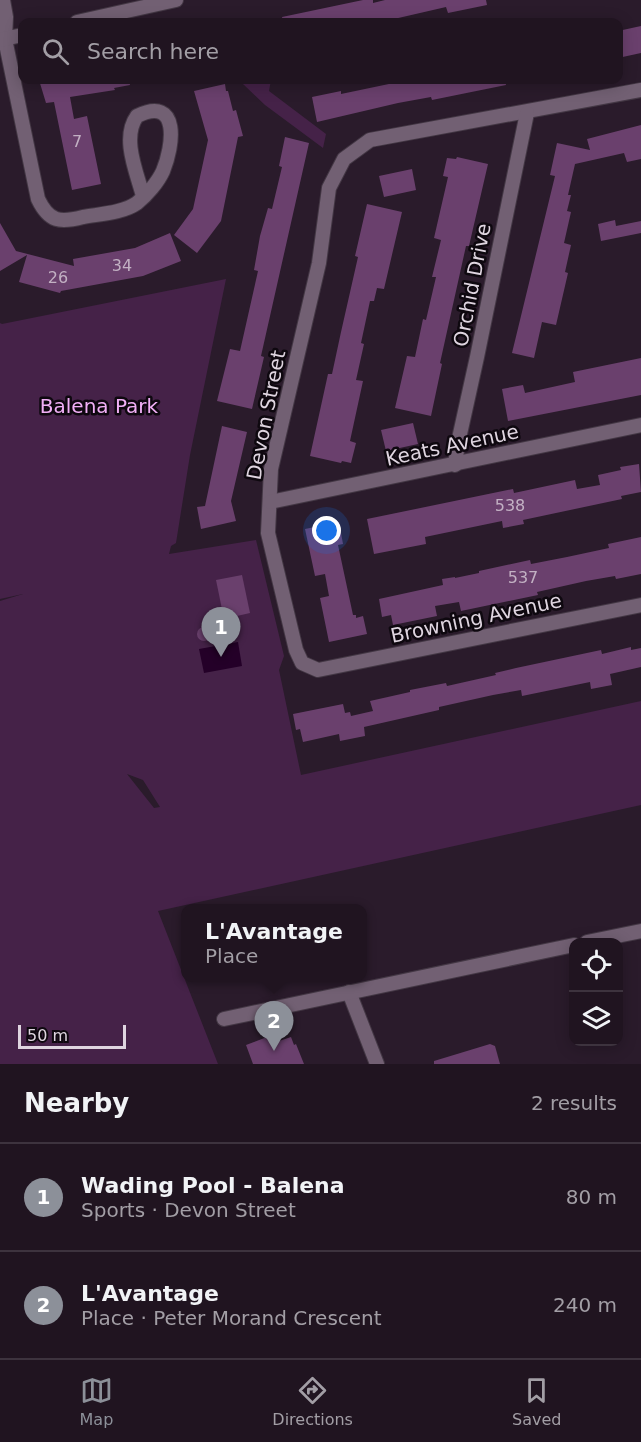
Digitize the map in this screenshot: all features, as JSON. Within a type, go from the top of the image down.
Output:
[{"type":"street","points":[[3,0],[6,16],[3,39],[38,199],[45,212],[59,220],[70,220],[137,203],[150,190],[164,169],[172,130],[169,120],[162,113],[153,112],[137,116],[131,129],[131,146],[143,196]]},
{"type":"street","points":[[95,18],[176,0]]},
{"type":"street","points":[[3,39],[18,36]]},
{"type":"street","points":[[527,113],[641,90]]},
{"type":"street","name":"Devon Street","points":[[318,669],[302,663],[296,650],[268,532],[271,469],[319,263],[329,188],[344,159],[370,140],[527,113]]},
{"type":"street","name":"Orchid Drive","points":[[456,465],[458,443],[527,113]]},
{"type":"street","name":"Keats Avenue","points":[[270,502],[641,425]]},
{"type":"street","name":"Browning Avenue","points":[[318,669],[641,604]]},
{"type":"street","points":[[607,938],[641,931]]},
{"type":"street","points":[[224,1019],[569,946]]},
{"type":"street","points":[[349,992],[377,1064]]},
{"type":"green space","points":[[243,84],[270,84],[269,91],[326,134],[323,148],[265,105]]},
{"type":"green space","name":"Balena Park","points":[[226,279],[190,455],[176,543],[171,546],[169,554],[256,540],[284,656],[279,670],[301,775],[641,701],[641,805],[190,904],[181,904],[181,906],[158,911],[181,970],[181,982],[186,982],[218,1064],[0,1064],[0,601],[23,594],[0,599],[0,323]],"holes":[[[127,774],[143,780],[160,807],[154,808]]]},
{"type":"shaded area","points":[[238,642],[242,666],[204,673],[199,649]]},
{"type":"building","points":[[363,0],[373,0],[373,3],[385,0],[486,0],[487,5],[448,13],[446,7],[398,18],[282,17]]},
{"type":"building","points":[[641,26],[641,53],[623,57],[623,30]]},
{"type":"building","points":[[40,84],[130,84],[114,88],[115,90],[70,97],[74,119],[87,116],[101,184],[72,190],[54,102],[46,103]]},
{"type":"building","points":[[225,84],[233,111],[236,110],[243,136],[238,137],[221,221],[197,253],[174,235],[193,209],[208,140],[194,91]]},
{"type":"building","points":[[389,84],[506,85],[432,100],[431,97],[398,103],[317,122],[312,97],[341,91],[341,94]]},
{"type":"building","points":[[641,125],[641,159],[627,162],[624,153],[575,164],[568,195],[571,195],[567,211],[571,212],[564,243],[571,245],[565,272],[568,273],[556,325],[542,322],[534,358],[512,353],[555,176],[550,175],[557,143],[590,150],[587,139]]},
{"type":"building","points":[[285,137],[309,143],[261,356],[264,357],[252,409],[217,401],[230,349],[240,351],[258,271],[254,270],[260,236],[268,208],[272,209],[282,167],[279,166]]},
{"type":"building","points":[[457,157],[488,164],[469,246],[466,246],[440,363],[442,364],[431,416],[395,408],[407,356],[415,357],[423,319],[426,320],[436,277],[432,277],[441,240],[434,238],[448,177],[443,176],[447,158],[456,159]]},
{"type":"building","points":[[412,169],[416,190],[384,197],[379,176]]},
{"type":"building","points":[[367,204],[402,212],[384,289],[377,288],[374,301],[370,301],[356,380],[363,381],[350,441],[356,443],[351,463],[342,461],[341,463],[310,456],[328,374],[332,374],[358,257],[355,256]]},
{"type":"building","points":[[615,220],[616,226],[641,221],[641,233],[601,241],[598,224]]},
{"type":"building","points":[[0,223],[16,251],[74,266],[73,259],[135,248],[170,233],[181,261],[143,276],[60,293],[19,282],[27,255],[0,271]]},
{"type":"building","points":[[641,358],[641,395],[508,421],[502,389],[523,385],[525,393],[575,382],[573,372]]},
{"type":"building","points":[[413,423],[418,444],[386,451],[381,430]]},
{"type":"building","points":[[222,426],[247,432],[231,501],[236,521],[201,529],[197,507],[205,506]]},
{"type":"building","points":[[639,464],[641,492],[621,496],[622,499],[523,520],[524,524],[503,528],[502,521],[425,537],[426,544],[374,554],[367,519],[513,489],[514,493],[575,480],[577,489],[600,485],[598,475],[621,470],[620,467]]},
{"type":"building","points":[[339,522],[343,544],[338,545],[353,615],[356,615],[356,618],[363,616],[367,634],[329,642],[320,598],[329,596],[325,574],[315,576],[305,529]]},
{"type":"building","points":[[641,537],[641,574],[616,579],[615,576],[586,581],[537,592],[538,595],[461,611],[459,602],[435,606],[437,616],[393,625],[391,615],[382,617],[379,599],[443,585],[442,579],[479,573],[479,571],[530,560],[531,564],[567,557],[609,548],[608,544]]},
{"type":"building","points":[[242,575],[250,613],[224,619],[216,580]]},
{"type":"building","points":[[201,627],[207,627],[211,634],[207,641],[201,641],[197,637],[197,631]]},
{"type":"building","points":[[631,647],[631,650],[641,648],[641,667],[610,674],[612,685],[591,689],[590,682],[522,696],[521,690],[493,695],[364,727],[365,736],[340,741],[339,734],[303,742],[300,729],[296,730],[293,714],[343,704],[345,713],[350,712],[351,716],[373,711],[370,701],[410,692],[410,690],[446,683],[447,686],[516,668],[601,650],[602,654]]},
{"type":"building","points":[[267,1037],[268,1041],[274,1039],[276,1042],[291,1037],[304,1064],[253,1064],[246,1045]]},
{"type":"building","points":[[490,1044],[495,1046],[500,1064],[434,1064],[434,1061]]},
{"type":"place","name":"Wading Pool - Balena","points":[[221,657]]},
{"type":"place","name":"L'Avantage","points":[[274,1051]]}]
